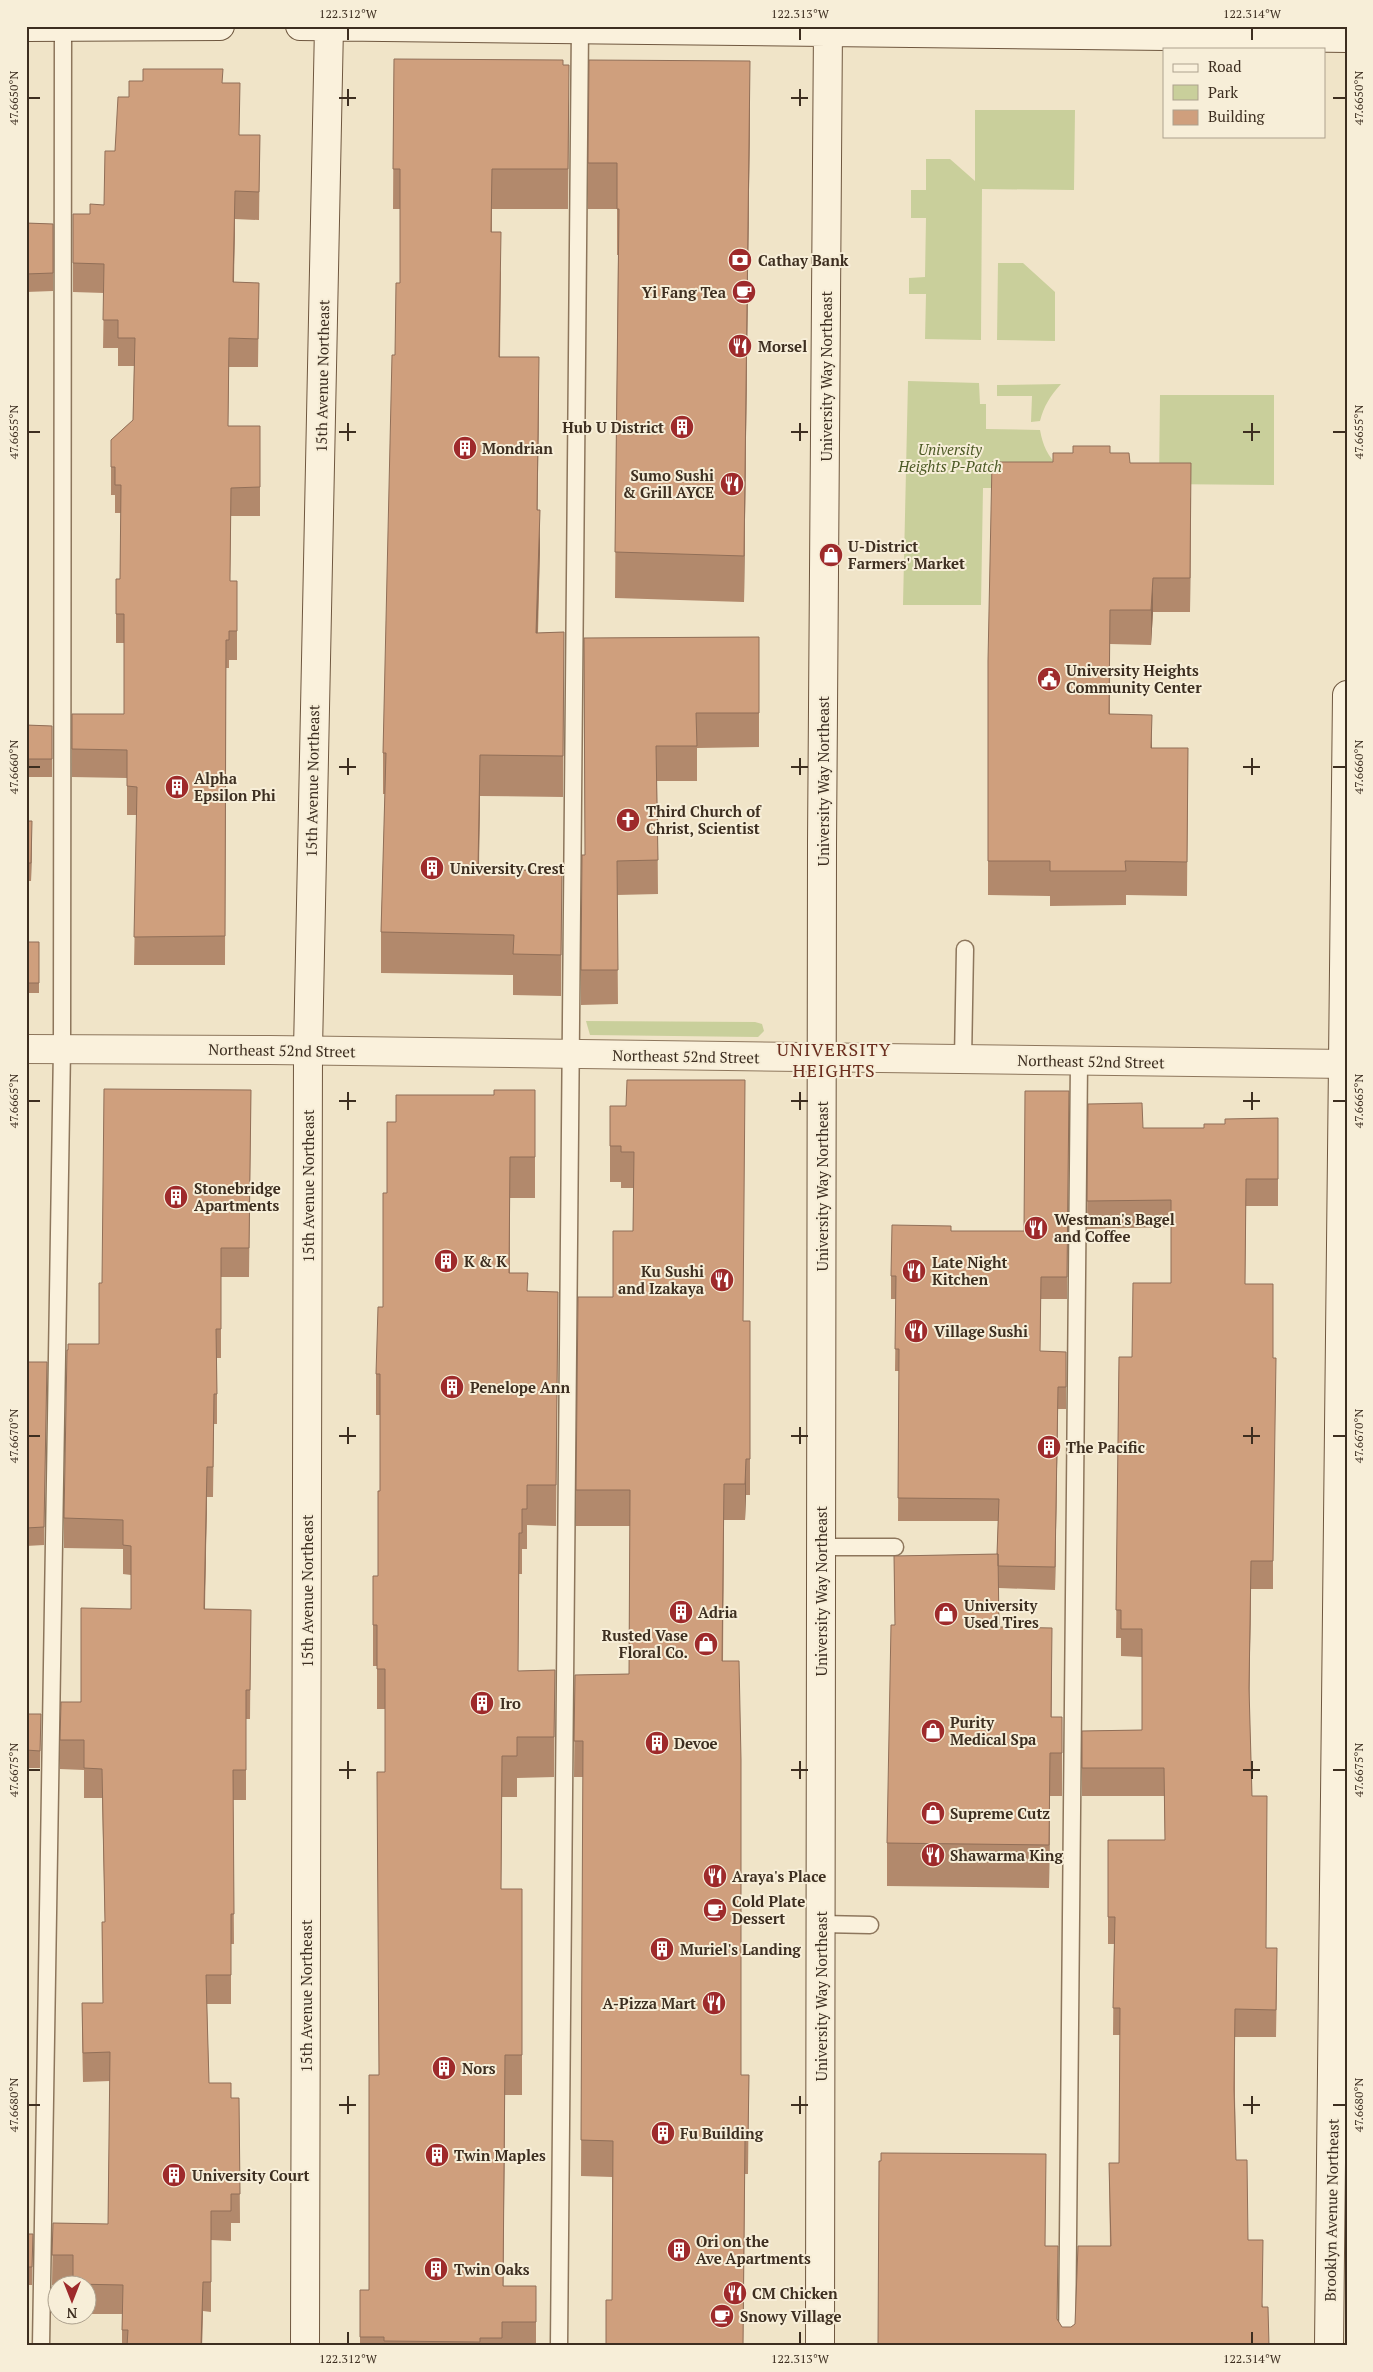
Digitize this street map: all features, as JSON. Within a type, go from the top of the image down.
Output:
[{"type":"street","points":[[26,27],[220,26]]},
{"type":"street","points":[[300,26],[1090,31],[1347,38]]},
{"type":"street","name":"15th Avenue Northeast","points":[[305,2346],[308,1050],[329,26]]},
{"type":"street","name":"University Way Northeast","points":[[820,2346],[821,1547],[828,29]]},
{"type":"street","name":"Brooklyn Avenue Northeast","points":[[1329,2346],[1345,1064],[1347,695]]},
{"type":"street","name":"Northeast 52nd Street","points":[[26,1048],[1345,1064]]},
{"type":"lane","points":[[41,2346],[62,1048],[62,27]]},
{"type":"lane","points":[[559,2346],[580,28]]},
{"type":"lane","points":[[963,1060],[965,949]]},
{"type":"lane","points":[[1066,2346],[1079,1061]]},
{"type":"lane","points":[[821,1547],[895,1547]]},
{"type":"lane","points":[[821,1924],[870,1925]]},
{"type":"green space","points":[[975,110],[1075,110],[1074,190],[982,189],[981,340],[925,339],[926,294],[909,294],[909,278],[925,277],[926,218],[911,218],[911,190],[926,190],[926,159],[950,159],[975,181]]},
{"type":"green space","points":[[998,263],[1023,263],[1055,292],[1055,341],[997,340]]},
{"type":"green space","name":"University Heights P-Patch","points":[[908,381],[979,383],[980,404],[986,404],[986,429],[1040,430],[1046,450],[1059,467],[1016,488],[983,488],[981,605],[903,605]]},
{"type":"green space","points":[[1061,384],[1048,401],[1040,421],[1031,422],[1032,396],[997,396],[997,385]]},
{"type":"green space","points":[[1160,395],[1274,395],[1274,485],[1159,484]]},
{"type":"green space","points":[[586,1021],[755,1022],[762,1024],[764,1031],[758,1037],[590,1035]]},
{"type":"building","points":[[394,59],[563,60],[563,65],[569,65],[568,169],[492,169],[491,232],[501,232],[499,357],[539,357],[537,510],[540,510],[536,633],[564,632],[563,756],[480,755],[478,869],[562,871],[561,955],[513,954],[514,935],[381,932],[386,753],[383,753],[392,355],[395,355],[396,283],[400,283],[400,169],[393,169]]},
{"type":"building","name":"Hub U District","points":[[589,60],[750,61],[744,556],[615,552],[619,209],[617,209],[617,163],[588,163]]},
{"type":"building","points":[[143,69],[223,69],[222,83],[240,83],[239,135],[260,135],[259,192],[235,191],[233,282],[259,283],[258,339],[229,338],[228,426],[260,426],[260,487],[231,488],[230,581],[237,581],[237,631],[229,631],[229,640],[226,640],[225,936],[134,937],[137,787],[127,786],[127,750],[72,749],[72,714],[124,714],[124,614],[116,614],[116,579],[120,579],[121,485],[115,485],[115,467],[111,467],[111,440],[133,420],[135,338],[118,338],[118,320],[103,320],[104,264],[73,263],[73,214],[90,214],[90,204],[104,205],[105,151],[115,151],[118,97],[129,97],[129,81],[143,81]]},
{"type":"building","points":[[26,223],[53,224],[53,273],[26,274]]},
{"type":"building","name":"University Heights Community Center","points":[[1073,446],[1110,446],[1110,453],[1129,453],[1130,463],[1191,463],[1190,578],[1153,578],[1151,610],[1110,610],[1109,714],[1152,715],[1151,748],[1188,748],[1187,862],[1125,861],[1126,871],[1050,871],[1050,861],[988,861],[988,661],[992,462],[1053,462],[1053,453],[1073,453]]},
{"type":"building","points":[[759,637],[759,713],[696,713],[697,746],[656,746],[658,860],[617,861],[618,970],[581,970],[582,855],[585,855],[584,638]]},
{"type":"building","points":[[26,725],[52,726],[52,759],[26,759]]},
{"type":"building","points":[[26,821],[32,821],[31,863],[26,863]]},
{"type":"building","points":[[26,942],[39,942],[39,983],[26,983]]},
{"type":"building","points":[[627,1080],[745,1080],[743,1321],[750,1321],[750,1459],[746,1459],[745,1484],[724,1484],[722,1661],[739,1661],[741,1760],[741,2075],[749,2075],[748,2138],[745,2138],[743,2346],[606,2346],[606,2300],[612,2300],[613,2141],[581,2140],[583,1741],[574,1741],[575,1675],[629,1674],[630,1490],[576,1490],[578,1297],[613,1297],[613,1231],[633,1231],[634,1152],[621,1152],[621,1146],[610,1146],[610,1106],[626,1106]]},
{"type":"building","points":[[104,1089],[251,1090],[249,1248],[221,1248],[221,1329],[216,1329],[217,1394],[214,1394],[213,1467],[207,1467],[204,1609],[251,1610],[250,1690],[246,1690],[246,1770],[233,1770],[234,1914],[231,1914],[231,1975],[206,1975],[209,2083],[231,2083],[231,2098],[239,2098],[240,2194],[231,2194],[231,2211],[211,2211],[211,2282],[203,2282],[201,2346],[127,2346],[128,2330],[122,2330],[123,2285],[98,2284],[98,2274],[73,2274],[73,2255],[52,2255],[53,2223],[108,2224],[110,2052],[83,2053],[82,2003],[103,2003],[102,1922],[105,1922],[102,1769],[84,1768],[84,1740],[60,1740],[61,1702],[81,1702],[81,1608],[131,1609],[131,1546],[123,1545],[123,1520],[64,1518],[67,1350],[68,1344],[99,1344],[99,1283],[102,1283]]},
{"type":"building","points":[[494,1090],[535,1090],[535,1157],[510,1157],[509,1273],[528,1273],[527,1291],[558,1292],[556,1485],[527,1485],[527,1509],[522,1509],[522,1533],[519,1533],[518,1671],[555,1670],[554,1737],[517,1737],[517,1756],[502,1756],[501,1889],[522,1889],[522,2055],[505,2055],[503,2286],[536,2286],[536,2322],[502,2322],[502,2338],[480,2338],[480,2342],[384,2341],[384,2337],[360,2337],[360,2290],[369,2290],[369,2075],[379,2075],[377,1772],[385,1772],[385,1669],[377,1669],[377,1625],[373,1625],[373,1576],[378,1576],[380,1374],[376,1374],[378,1307],[383,1307],[383,1193],[387,1193],[387,1122],[396,1122],[396,1095],[494,1095]]},
{"type":"building","points":[[1025,1091],[1069,1091],[1067,1277],[1041,1277],[1040,1351],[1066,1352],[1066,1387],[1058,1387],[1055,1567],[998,1566],[999,1499],[898,1498],[899,1349],[895,1349],[896,1276],[891,1276],[892,1225],[951,1226],[951,1231],[1024,1231]]},
{"type":"building","points":[[1142,1103],[1143,1128],[1204,1128],[1204,1124],[1225,1124],[1225,1119],[1278,1118],[1278,1179],[1246,1179],[1245,1284],[1273,1284],[1273,1358],[1276,1358],[1273,1561],[1251,1561],[1249,1688],[1252,1796],[1267,1796],[1266,1948],[1277,1948],[1276,2010],[1235,2009],[1234,2089],[1236,2160],[1247,2160],[1248,2240],[1263,2240],[1262,2307],[1268,2307],[1269,2346],[878,2346],[879,2161],[881,2161],[881,2153],[1046,2154],[1045,2246],[1058,2246],[1057,2319],[1062,2327],[1071,2327],[1075,2324],[1078,2246],[1111,2246],[1109,2163],[1119,2163],[1120,2008],[1113,2008],[1115,1917],[1108,1917],[1108,1840],[1165,1840],[1164,1768],[1082,1768],[1082,1731],[1142,1730],[1142,1629],[1121,1629],[1121,1610],[1116,1610],[1119,1357],[1132,1357],[1133,1283],[1171,1283],[1171,1200],[1087,1201],[1088,1104]]},
{"type":"building","points":[[26,1362],[47,1362],[44,1527],[26,1528]]},
{"type":"building","points":[[998,1554],[999,1627],[1052,1628],[1051,1717],[1062,1717],[1062,1753],[1050,1753],[1049,1845],[887,1843],[891,1625],[895,1625],[894,1556]]},
{"type":"building","points":[[26,1714],[41,1714],[40,1751],[26,1750]]},
{"type":"building","points":[[26,2234],[33,2234],[32,2267],[26,2267]]},
{"type":"place","name":"Cathay Bank","points":[[740,260]]},
{"type":"place","name":"Yi Fang Tea","points":[[744,292]]},
{"type":"place","name":"Morsel","points":[[740,346]]},
{"type":"place","name":"Hub U District","points":[[682,427]]},
{"type":"place","name":"Mondrian","points":[[465,448]]},
{"type":"place","name":"Sumo Sushi & Grill AYCE","points":[[732,484]]},
{"type":"place","name":"U-District Farmers' Market","points":[[831,555]]},
{"type":"place","name":"University Heights Community Center","points":[[1049,679]]},
{"type":"place","name":"Alpha Epsilon Phi","points":[[177,787]]},
{"type":"place","name":"Third Church of Christ, Scientist","points":[[628,820]]},
{"type":"place","name":"University Crest","points":[[432,868]]},
{"type":"place","name":"Stonebridge Apartments","points":[[176,1197]]},
{"type":"place","name":"Westman's Bagel and Coffee","points":[[1036,1228]]},
{"type":"place","name":"K & K","points":[[446,1261]]},
{"type":"place","name":"Late Night Kitchen","points":[[914,1271]]},
{"type":"place","name":"Ku Sushi and Izakaya","points":[[722,1280]]},
{"type":"place","name":"Village Sushi","points":[[916,1331]]},
{"type":"place","name":"Penelope Ann","points":[[452,1387]]},
{"type":"place","name":"The Pacific","points":[[1049,1447]]},
{"type":"place","name":"Adria","points":[[681,1612]]},
{"type":"place","name":"University Used Tires","points":[[946,1614]]},
{"type":"place","name":"Rusted Vase Floral Co.","points":[[706,1644]]},
{"type":"place","name":"Iro","points":[[482,1703]]},
{"type":"place","name":"Purity Medical Spa","points":[[933,1731]]},
{"type":"place","name":"Devoe","points":[[657,1743]]},
{"type":"place","name":"Supreme Cutz","points":[[933,1813]]},
{"type":"place","name":"Shawarma King","points":[[933,1855]]},
{"type":"place","name":"Araya's Place","points":[[715,1876]]},
{"type":"place","name":"Cold Plate Dessert","points":[[715,1910]]},
{"type":"place","name":"Muriel's Landing","points":[[662,1949]]},
{"type":"place","name":"A-Pizza Mart","points":[[714,2003]]},
{"type":"place","name":"Nors","points":[[444,2068]]},
{"type":"place","name":"Fu Building","points":[[663,2133]]},
{"type":"place","name":"Twin Maples","points":[[437,2155]]},
{"type":"place","name":"University Court","points":[[174,2175]]},
{"type":"place","name":"Ori on the Ave Apartments","points":[[679,2250]]},
{"type":"place","name":"Twin Oaks","points":[[436,2269]]},
{"type":"place","name":"CM Chicken","points":[[735,2293]]},
{"type":"place","name":"Snowy Village","points":[[722,2316]]},
{"type":"district","name":"UNIVERSITY HEIGHTS","points":[[834,1059]]}]
